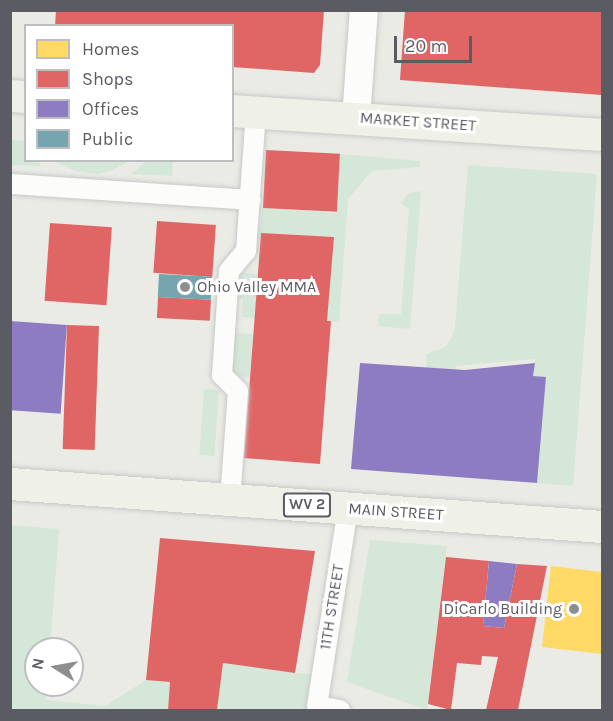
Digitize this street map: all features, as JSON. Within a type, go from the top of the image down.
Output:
[{"type":"main road","name":"MARKET STREET","points":[[244,112],[603,135]]},
{"type":"main road","name":"MAIN STREET","points":[[10,484],[603,527]]},
{"type":"street","points":[[356,118],[364,10]]},
{"type":"street","points":[[230,500],[238,391],[222,375],[229,271],[246,251],[250,200],[244,112]]},
{"type":"street","points":[[10,184],[250,200]]},
{"type":"street","name":"11TH STREET","points":[[340,711],[317,706],[348,508]]},
{"type":"green space","points":[[10,140],[24,141],[24,162],[38,162],[42,166],[11,165]]},
{"type":"green space","points":[[340,154],[420,161],[420,167],[372,171],[348,199],[339,322],[327,321],[333,237],[261,233],[259,252],[249,252],[251,227],[261,228],[262,208],[335,213]]},
{"type":"green space","points":[[57,162],[127,162],[111,171],[97,174],[74,171]]},
{"type":"green space","points":[[146,162],[173,162],[172,176],[131,174]]},
{"type":"green space","points":[[468,165],[597,174],[573,486],[537,483],[546,377],[533,376],[535,359],[456,366],[455,370],[426,368],[427,354],[445,347],[455,328]]},
{"type":"green space","points":[[421,191],[410,329],[378,326],[379,314],[401,314],[409,210],[401,203],[409,193]]},
{"type":"green space","points":[[233,272],[257,274],[255,318],[242,317],[243,299],[232,298]]},
{"type":"green space","points":[[230,333],[253,334],[250,377],[231,376],[233,349]]},
{"type":"green space","points":[[204,389],[219,390],[214,456],[199,455]]},
{"type":"green space","points":[[10,525],[59,529],[51,637],[24,637],[24,697],[46,697],[46,700],[105,706],[146,680],[170,682],[168,710],[11,710]]},
{"type":"green space","points":[[370,540],[447,546],[427,710],[347,682]]},
{"type":"green space","points":[[223,663],[321,676],[317,706],[340,710],[217,710]]},
{"type":"building: Homes","name":"DiCarlo Building","points":[[551,566],[602,572],[602,654],[542,647]]},
{"type":"building: Shops","points":[[56,10],[324,10],[320,65],[314,73],[234,67],[234,24],[55,24]]},
{"type":"building: Shops","points":[[405,10],[602,10],[602,95],[400,80]]},
{"type":"building: Shops","points":[[266,150],[340,154],[337,212],[263,208]]},
{"type":"building: Shops","points":[[157,221],[216,225],[212,277],[153,273]]},
{"type":"building: Shops","points":[[50,223],[112,227],[106,305],[45,301]]},
{"type":"building: Shops","points":[[261,233],[334,237],[327,321],[331,321],[320,464],[244,458]]},
{"type":"building: Shops","points":[[158,297],[211,300],[210,321],[157,318]]},
{"type":"building: Shops","points":[[67,325],[99,326],[95,450],[63,449]]},
{"type":"building: Shops","points":[[160,538],[315,551],[295,673],[223,663],[217,710],[168,710],[170,682],[146,680]]},
{"type":"building: Shops","points":[[446,557],[489,561],[483,626],[504,628],[517,564],[547,566],[518,710],[486,710],[498,657],[482,656],[481,665],[457,663],[451,710],[428,704]]},
{"type":"building: Offices","points":[[10,321],[67,325],[61,414],[10,410]]},
{"type":"building: Offices","points":[[360,363],[465,370],[535,363],[533,376],[546,377],[537,483],[351,469]]},
{"type":"building: Offices","points":[[489,561],[517,564],[504,628],[483,626]]},
{"type":"building: Public","name":"Ohio Valley MMA","points":[[159,274],[212,277],[211,300],[158,297]]},
{"type":"place","name":"Ohio Valley MMA","points":[[185,287]]},
{"type":"place","name":"DiCarlo Building","points":[[574,609]]}]
